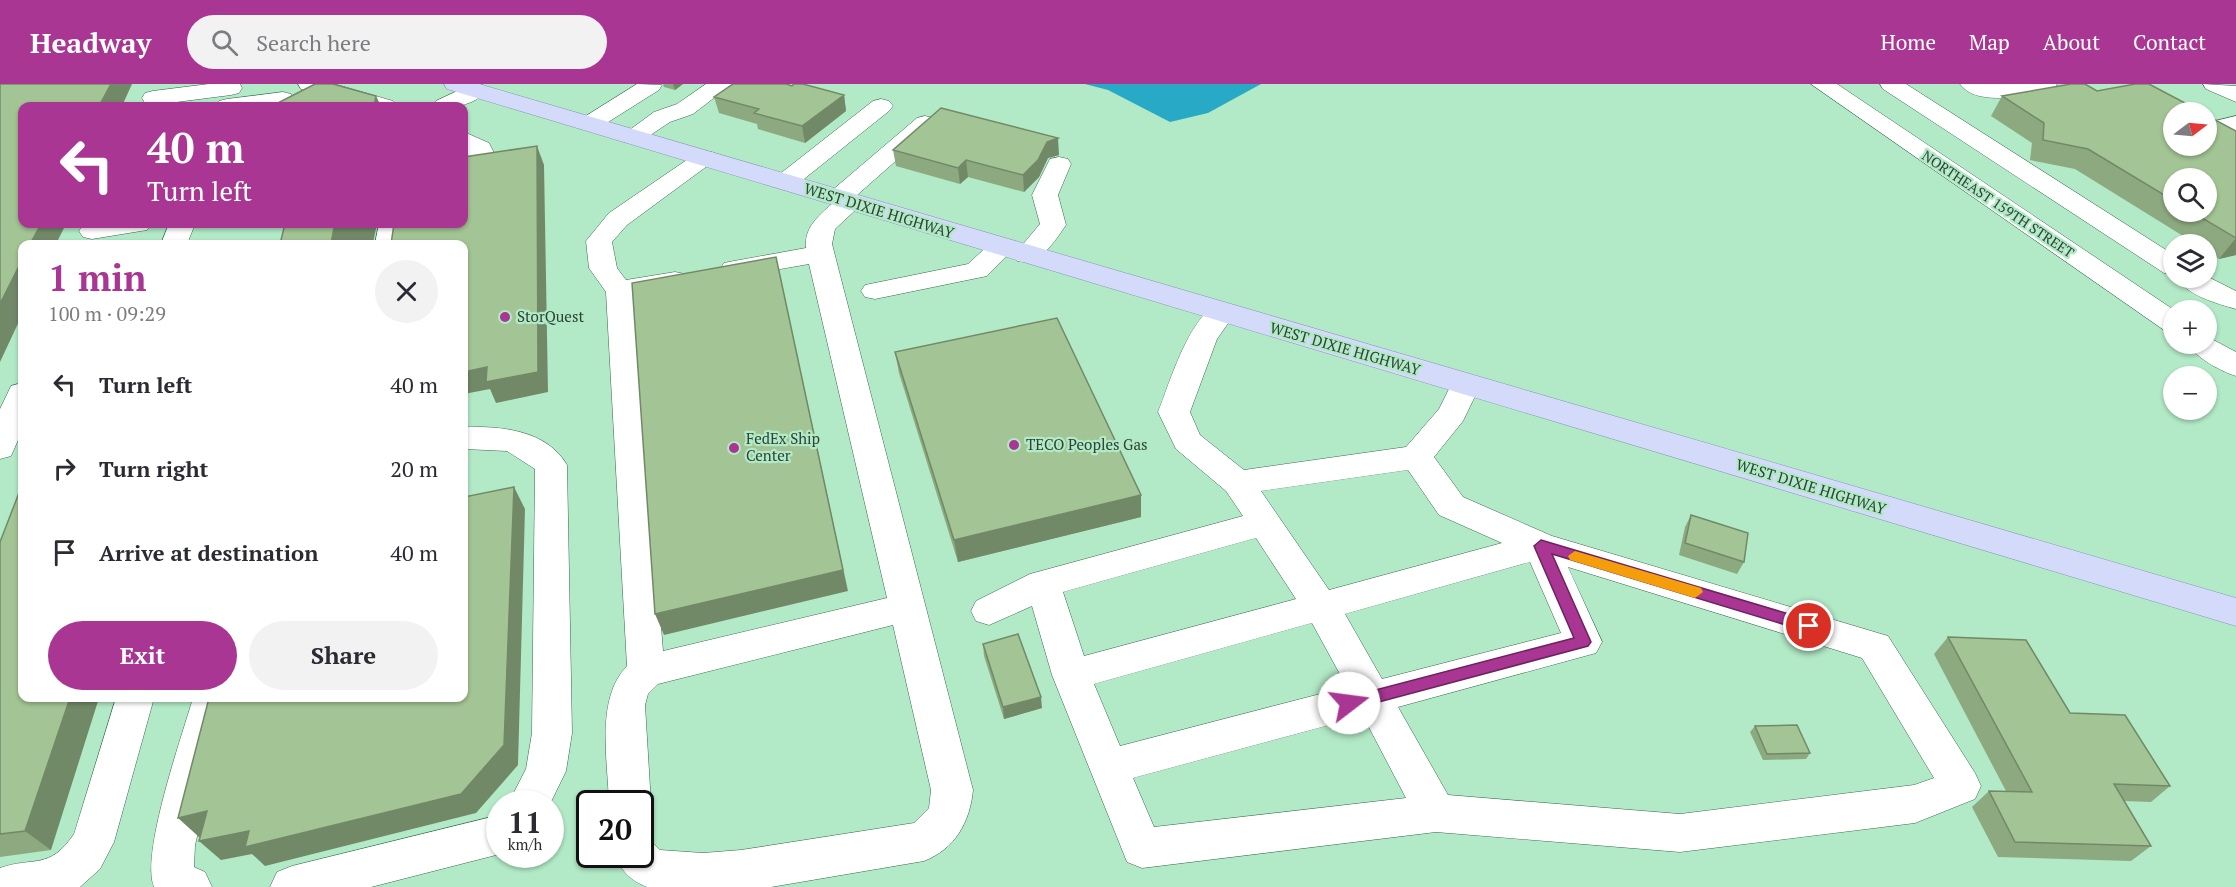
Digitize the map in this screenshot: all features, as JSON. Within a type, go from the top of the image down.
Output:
[{"type":"main road","name":"WEST DIXIE HIGHWAY","points":[[465,87],[2236,612]]},
{"type":"street","points":[[309,84],[370,102]]},
{"type":"street","points":[[632,137],[662,117],[685,109],[721,84]]},
{"type":"street","name":"NORTHEAST 159TH STREET","points":[[1822,84],[2163,316]]},
{"type":"street","points":[[1892,84],[2163,260]]},
{"type":"street","points":[[1971,84],[1987,90],[2002,92],[2046,84]]},
{"type":"street","points":[[2214,84],[2236,95]]},
{"type":"street","points":[[589,124],[651,85]]},
{"type":"street","points":[[448,102],[465,87]]},
{"type":"street","points":[[154,96],[285,97]]},
{"type":"street","points":[[785,182],[881,106]]},
{"type":"street","points":[[650,868],[678,876],[749,873],[924,841],[941,826],[950,810],[952,790],[817,238],[819,231],[844,200],[925,123]]},
{"type":"street","points":[[2219,125],[2236,139]]},
{"type":"street","points":[[468,141],[480,148],[482,153],[468,157]]},
{"type":"street","points":[[706,158],[618,219],[599,241],[602,267],[607,279],[620,289],[820,254]]},
{"type":"street","points":[[875,291],[977,270],[1014,251],[1053,225],[1045,195],[1059,164]]},
{"type":"street","points":[[1957,176],[2016,165]]},
{"type":"street","points":[[91,233],[117,228]]},
{"type":"street","points":[[2206,288],[2236,300]]},
{"type":"street","points":[[620,289],[646,671]]},
{"type":"street","points":[[1222,312],[1203,337],[1174,412],[1187,441],[1238,483],[1317,606],[1331,622],[1436,813]]},
{"type":"street","points":[[2217,354],[2236,366]]},
{"type":"street","points":[[1238,483],[1416,457],[1452,414],[1466,384]]},
{"type":"street","points":[[8,441],[18,407]]},
{"type":"street","points":[[468,438],[515,441],[534,448],[551,465],[552,734],[546,771],[536,790]]},
{"type":"street","points":[[1043,584],[1071,675],[1107,767],[1143,848],[1436,813],[1680,833],[1915,804],[1960,786],[1875,647],[1541,546],[1451,506],[1416,457]]},
{"type":"street","points":[[989,612],[1043,584],[1181,548],[1263,523]]},
{"type":"street","points":[[1071,675],[1541,546]]},
{"type":"street","points":[[1107,767],[1583,642],[1541,546]]},
{"type":"street","points":[[629,790],[626,705],[631,687],[646,671],[907,607]]},
{"type":"street","points":[[4,887],[46,882],[69,872],[84,858],[93,842],[134,702]]},
{"type":"street","points":[[190,887],[172,878],[174,845],[211,702]]},
{"type":"street","points":[[292,887],[486,838]]},
{"type":"water","points":[[1085,84],[1261,84],[1208,113],[1170,122],[1108,90]]},
{"type":"building","points":[[0,84],[111,84],[101,102],[18,102],[18,228],[39,228],[32,240],[18,240],[18,268],[0,304]]},
{"type":"building","points":[[315,84],[333,84],[376,96],[375,102],[280,102]]},
{"type":"building","points":[[733,84],[792,86],[803,84],[844,95],[802,126],[754,113],[759,109],[714,97]]},
{"type":"building","points":[[2071,84],[2085,84],[2097,91],[2135,84],[2149,84],[2183,102],[2163,102],[2163,156],[2217,156],[2217,121],[2236,131],[2236,238],[2209,222],[2217,222],[2217,168],[2163,168],[2163,194],[2088,149],[2043,140],[2044,123],[2002,96]]},
{"type":"building","points":[[941,108],[1058,138],[1047,142],[1038,160],[1023,175],[966,160],[958,168],[893,150]]},
{"type":"building","name":"StorQuest","points":[[537,146],[538,372],[486,382],[487,367],[468,371],[468,240],[392,240],[393,228],[468,228],[468,156]]},
{"type":"building","points":[[284,228],[334,228],[332,240],[281,240]]},
{"type":"building","name":"FedEx Ship Center","points":[[776,257],[843,570],[655,614],[632,283]]},
{"type":"building","name":"TECO Peoples Gas","points":[[1057,318],[1141,495],[954,540],[895,352]]},
{"type":"building","points":[[514,487],[504,745],[461,794],[245,847],[249,831],[199,841],[207,811],[178,818],[208,702],[468,702],[468,496]]},
{"type":"building","points":[[18,495],[18,702],[69,702],[25,831],[0,834],[0,542]]},
{"type":"building","points":[[1691,515],[1748,533],[1744,562],[1685,543]]},
{"type":"building","points":[[1018,634],[1041,697],[1003,707],[983,644]]},
{"type":"building","points":[[1948,637],[2026,640],[2070,713],[2125,715],[2170,786],[2114,784],[2151,846],[2015,842],[1989,791],[2032,792]]},
{"type":"building","points":[[1797,725],[1810,753],[1767,754],[1755,726]]},
{"type":"slow traffic","points":[[1575,556],[1695,592]]},
{"type":"place","name":"StorQuest","points":[[505,317]]},
{"type":"place","name":"TECO Peoples Gas","points":[[1014,445]]},
{"type":"place","name":"FedEx Ship Center","points":[[734,448]]},
{"type":"route","points":[[1349,703],[1583,642],[1541,546],[1809,626]]}]
